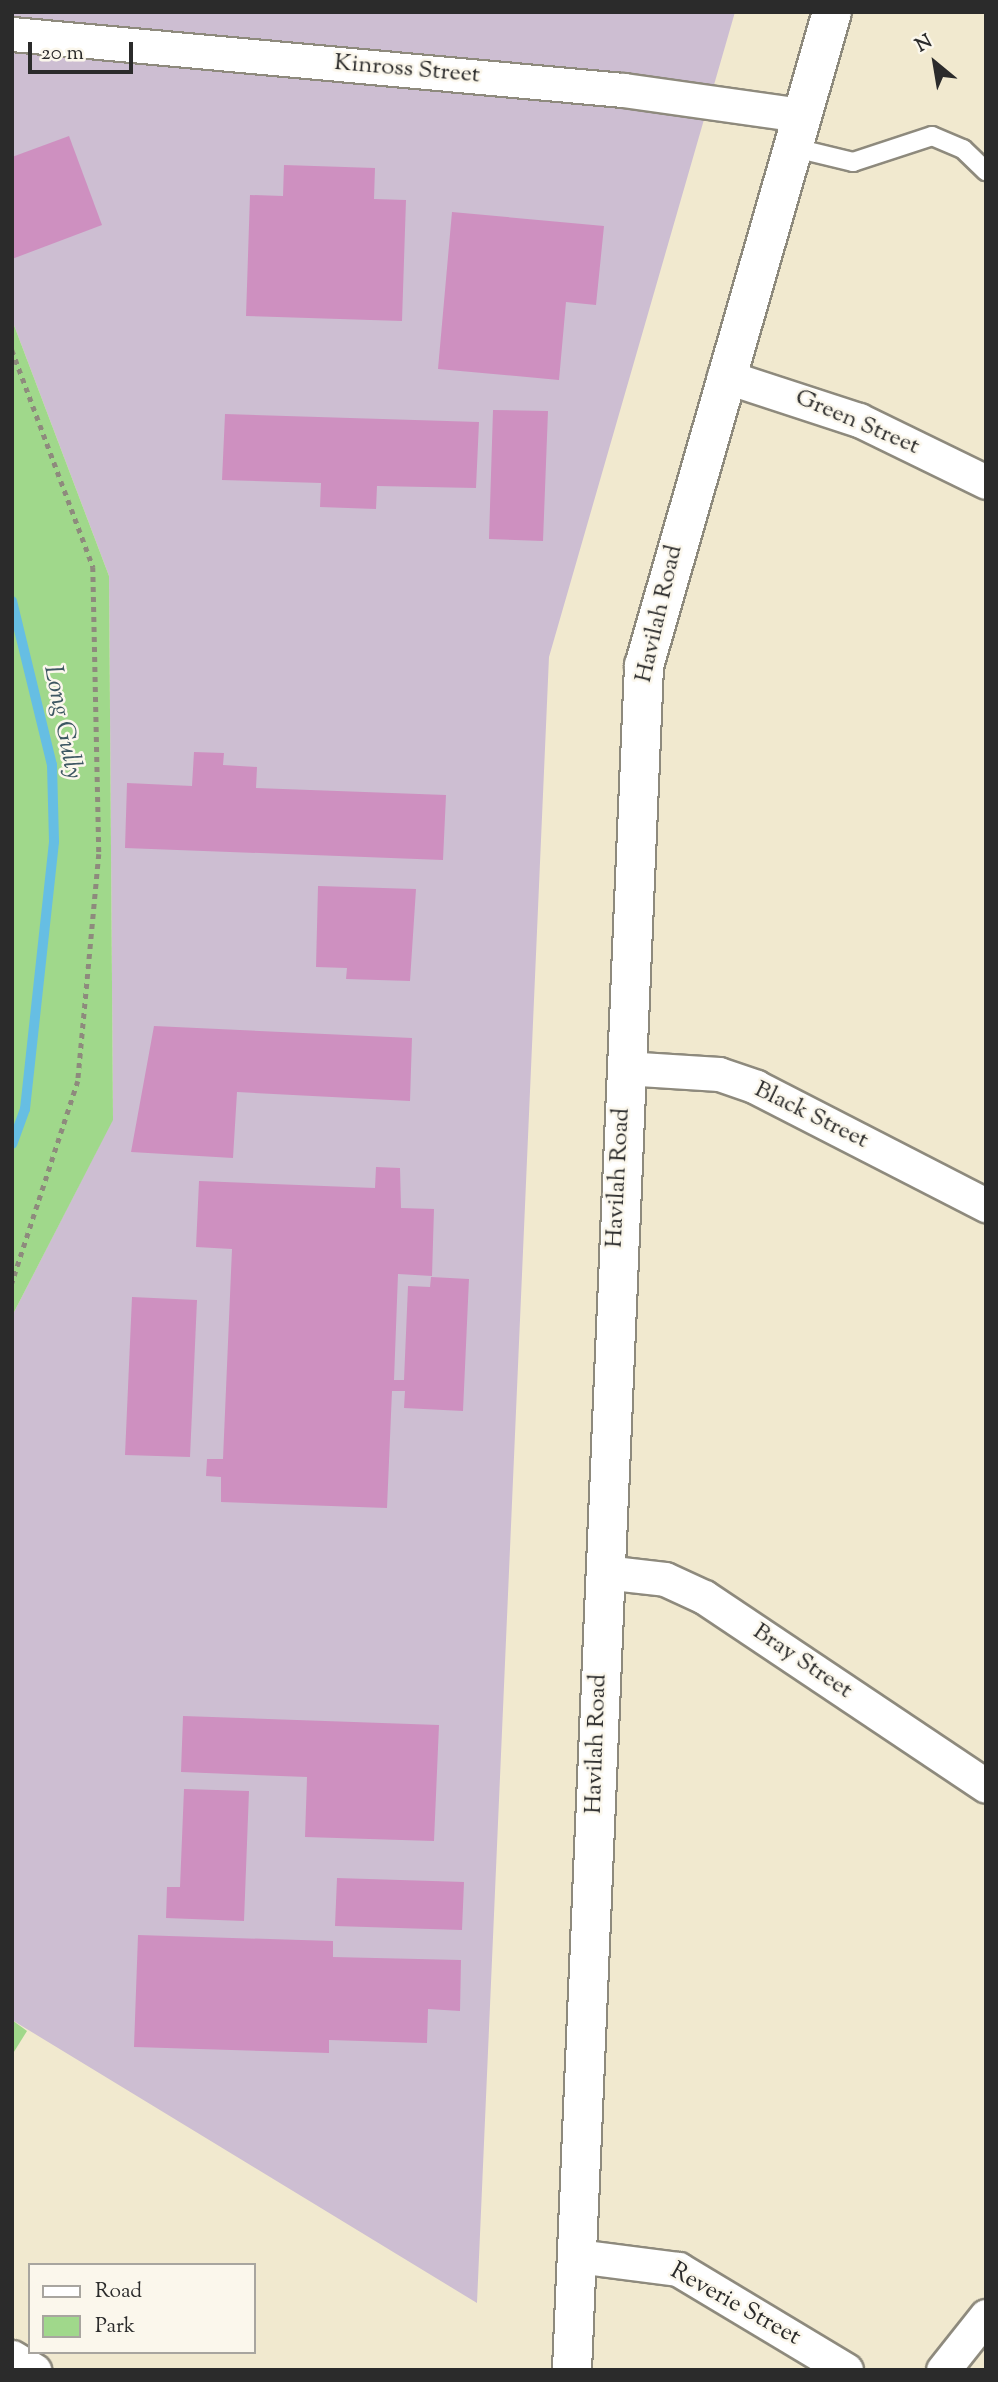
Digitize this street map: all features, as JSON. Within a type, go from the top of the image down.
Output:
[{"type":"street","name":"Havilah Road","points":[[572,2370],[624,1068],[644,666],[724,376],[832,12]]},
{"type":"street","name":"Kinross Street","points":[[12,34],[623,90],[796,131]]},
{"type":"street","name":"Green Street","points":[[724,376],[859,420],[986,482]]},
{"type":"street","name":"Black Street","points":[[624,1068],[719,1074],[756,1087],[986,1205]]},
{"type":"street","name":"Bray Street","points":[[604,1572],[665,1579],[704,1597],[986,1786]]},
{"type":"street","name":"Reverie Street","points":[[577,2256],[678,2269],[846,2370]]},
{"type":"street","points":[[943,2370],[986,2316]]},
{"type":"street","points":[[12,2357],[34,2370]]},
{"type":"lane","name":"Kinross Street","points":[[796,131],[853,162],[932,136],[963,149],[986,171]]},
{"type":"path","points":[[12,350],[93,567],[99,854],[78,1081],[12,1283]]},
{"type":"shaded area","points":[[12,12],[735,12],[549,657],[477,2303],[12,2020],[12,1316],[113,1119],[109,576],[12,320]]},
{"type":"green space","points":[[12,320],[109,576],[113,1120],[12,1316]]},
{"type":"green space","points":[[12,2020],[27,2031],[12,2055]]},
{"type":"building","points":[[69,136],[102,225],[12,259],[12,157]]},
{"type":"building","points":[[284,165],[375,168],[374,199],[406,200],[402,321],[246,316],[250,195],[283,196]]},
{"type":"building","points":[[452,212],[604,226],[596,305],[566,302],[559,380],[438,369]]},
{"type":"building","points":[[493,410],[548,411],[543,541],[489,539]]},
{"type":"building","points":[[225,414],[479,422],[476,488],[377,486],[376,509],[320,507],[321,483],[222,480]]},
{"type":"building","points":[[194,752],[224,753],[223,765],[257,767],[256,788],[446,795],[443,860],[125,848],[127,783],[192,786]]},
{"type":"building","points":[[318,886],[416,889],[410,981],[346,979],[347,968],[316,967]]},
{"type":"building","points":[[154,1026],[412,1038],[410,1101],[237,1092],[233,1158],[131,1152]]},
{"type":"building","points":[[376,1167],[400,1168],[401,1208],[434,1209],[432,1276],[398,1274],[394,1380],[404,1380],[408,1286],[430,1287],[431,1277],[469,1279],[463,1411],[404,1408],[405,1391],[392,1391],[387,1508],[221,1502],[221,1477],[206,1476],[207,1459],[223,1459],[232,1249],[196,1247],[199,1181],[375,1188]]},
{"type":"building","points":[[132,1297],[197,1300],[190,1457],[125,1455]]},
{"type":"building","points":[[183,1716],[439,1725],[434,1841],[305,1837],[307,1777],[181,1772]]},
{"type":"building","points":[[184,1789],[249,1791],[244,1921],[166,1918],[167,1887],[180,1887]]},
{"type":"building","points":[[337,1878],[464,1882],[462,1930],[335,1926]]},
{"type":"building","points":[[138,1935],[333,1941],[333,1957],[461,1960],[460,2011],[428,2009],[427,2043],[329,2040],[329,2053],[134,2047]]},
{"type":"waterway","name":"Long Gully","points":[[12,601],[52,765],[54,842],[25,1109],[12,1144]]}]
